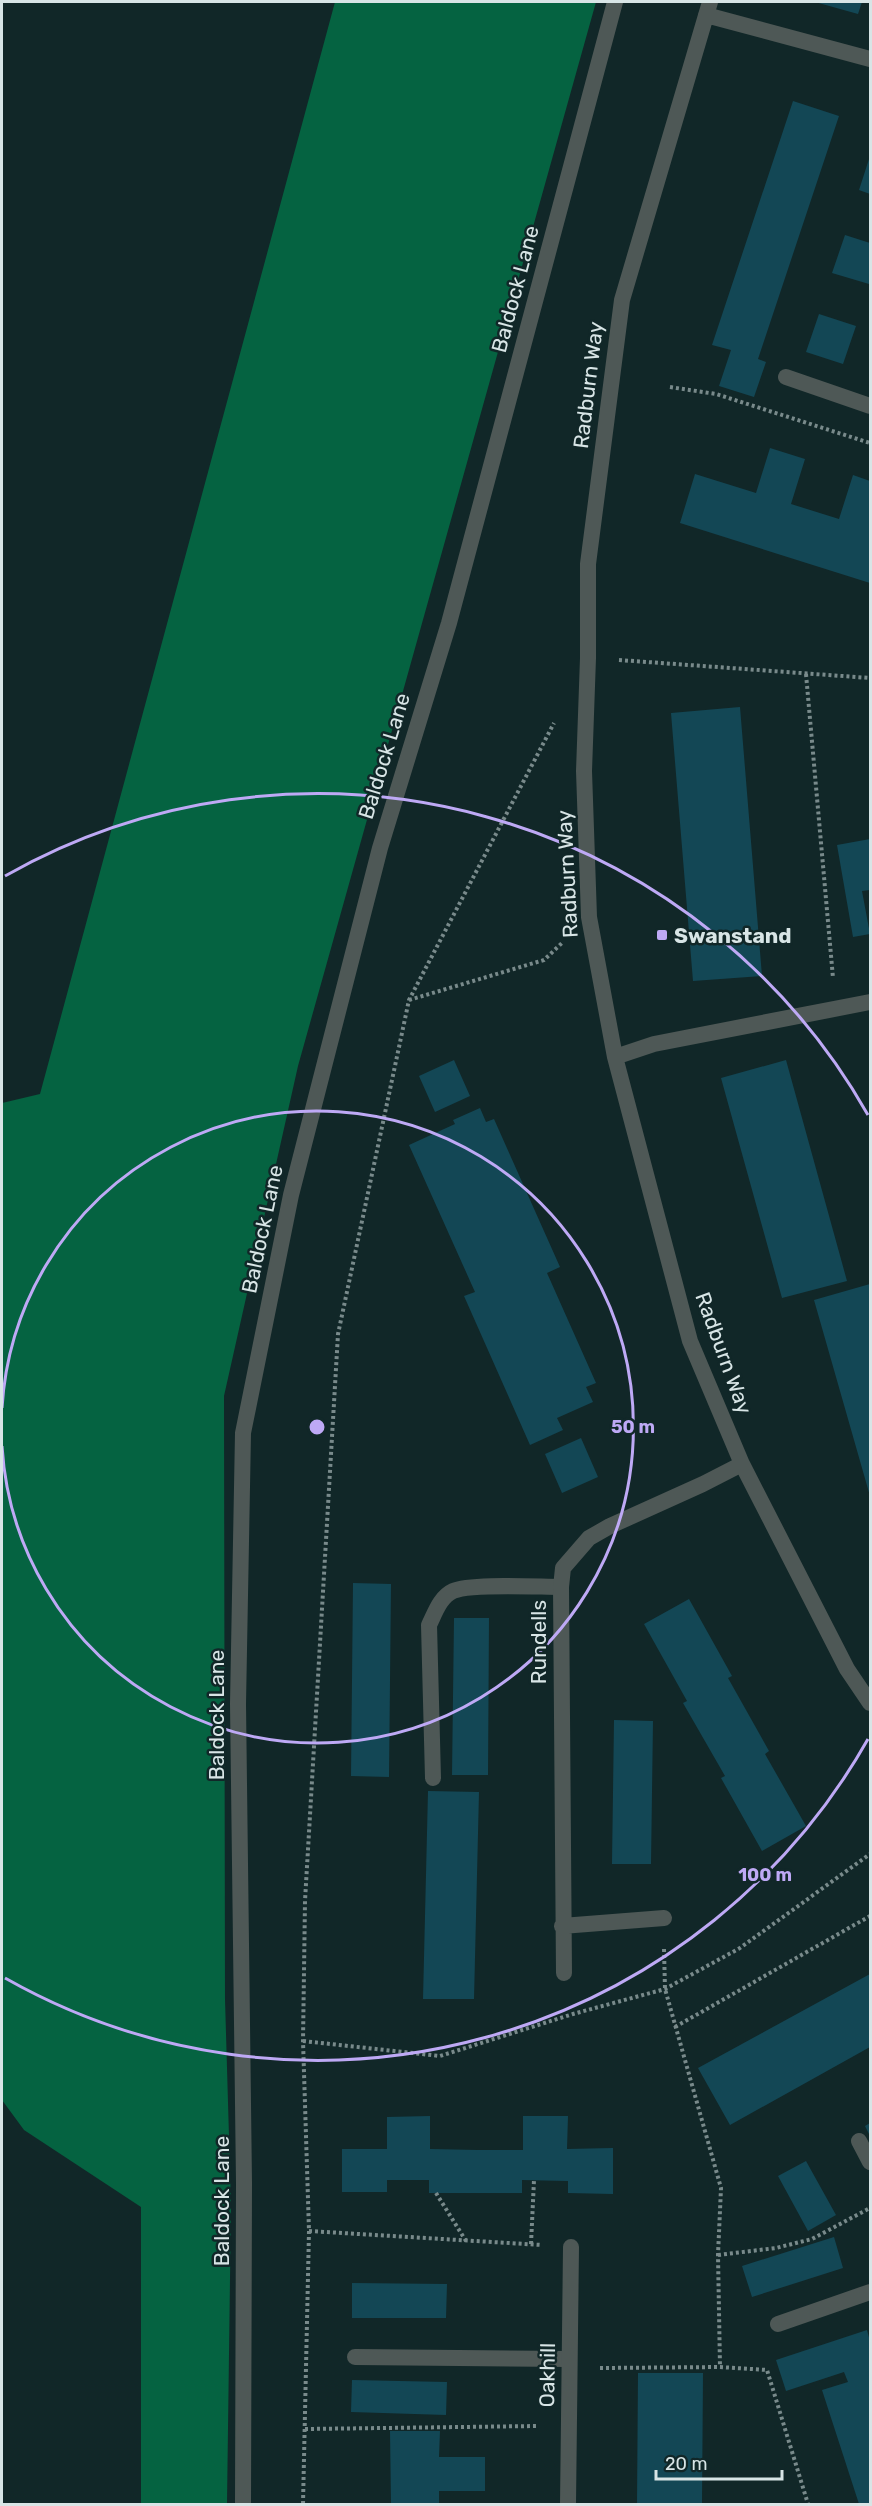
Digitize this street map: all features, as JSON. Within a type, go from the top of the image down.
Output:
[{"type":"street","name":"Baldock Lane","points":[[243,2505],[243,2171],[238,1704],[243,1433],[291,1195],[374,871],[449,623],[615,2]]},
{"type":"street","points":[[708,8],[870,59]]},
{"type":"street","name":"Radburn Way","points":[[708,8],[622,300],[588,564],[588,658],[584,771],[589,917],[615,1057],[690,1341],[742,1464],[847,1669],[870,1703]]},
{"type":"street","points":[[786,377],[870,406]]},
{"type":"street","points":[[615,1057],[654,1044],[870,1002]]},
{"type":"street","name":"Rundells","points":[[564,1972],[561,1587],[563,1568],[589,1538],[609,1526],[742,1464]]},
{"type":"street","points":[[433,1778],[429,1625],[439,1604],[452,1591],[468,1587],[561,1587]]},
{"type":"street","points":[[562,1926],[664,1918]]},
{"type":"street","points":[[859,2141],[870,2162]]},
{"type":"street","name":"Oakhill","points":[[568,2505],[571,2247]]},
{"type":"street","points":[[778,2325],[870,2292]]},
{"type":"street","points":[[355,2356],[569,2363]]},
{"type":"path","points":[[670,387],[716,394],[870,443]]},
{"type":"path","points":[[588,658],[870,678]]},
{"type":"path","points":[[806,674],[836,1009]]},
{"type":"path","points":[[303,2505],[309,2231],[303,2041],[305,1901],[338,1334],[409,1000],[556,720]]},
{"type":"path","points":[[409,1000],[544,960],[589,917]]},
{"type":"path","points":[[303,2041],[440,2056],[573,2014],[665,1989],[740,1948],[870,1854]]},
{"type":"path","points":[[675,2027],[870,1916]]},
{"type":"path","points":[[664,1918],[665,1989],[720,2188],[718,2255],[720,2367]]},
{"type":"path","points":[[531,2244],[534,2180]]},
{"type":"path","points":[[436,2193],[466,2241]]},
{"type":"path","points":[[718,2255],[776,2248],[812,2239],[870,2208]]},
{"type":"path","points":[[309,2231],[571,2247]]},
{"type":"path","points":[[569,2363],[768,2370],[808,2505]]},
{"type":"path","points":[[305,2429],[568,2425]]},
{"type":"green space","points":[[335,2],[596,2],[298,1066],[224,1396],[225,1999],[231,2205],[227,2504],[141,2504],[141,2207],[24,2130],[2,2100],[2,1103],[40,1094]]},
{"type":"building","points":[[815,2],[862,2],[858,14]]},
{"type":"building","points":[[793,101],[839,116],[758,359],[766,362],[754,397],[719,386],[731,350],[712,345]]},
{"type":"building","points":[[870,156],[870,194],[859,190]]},
{"type":"building","points":[[845,235],[870,243],[869,284],[832,273]]},
{"type":"building","points":[[819,314],[856,326],[843,364],[806,352]]},
{"type":"building","points":[[770,448],[805,459],[791,504],[839,519],[853,475],[870,481],[870,583],[680,523],[695,474],[756,493]]},
{"type":"building","points":[[740,707],[762,976],[693,981],[671,713]]},
{"type":"building","points":[[870,839],[870,890],[862,891],[870,934],[853,937],[837,845]]},
{"type":"building","points":[[454,1060],[470,1096],[435,1112],[419,1076]]},
{"type":"building","points":[[786,1060],[847,1281],[782,1298],[721,1078]]},
{"type":"building","points":[[480,1108],[486,1122],[494,1119],[560,1267],[547,1273],[596,1383],[586,1387],[593,1402],[557,1418],[563,1430],[530,1445],[464,1296],[475,1292],[409,1145],[455,1124],[453,1120]]},
{"type":"building","points":[[870,1284],[870,1496],[814,1300]]},
{"type":"building","points":[[581,1438],[598,1477],[562,1493],[545,1454]]},
{"type":"building","points":[[353,1583],[391,1584],[389,1777],[351,1776]]},
{"type":"building","points":[[689,1599],[732,1676],[728,1678],[769,1751],[765,1754],[806,1826],[762,1851],[721,1778],[725,1776],[683,1703],[687,1701],[644,1624]]},
{"type":"building","points":[[454,1618],[489,1618],[488,1775],[452,1775]]},
{"type":"building","points":[[614,1720],[653,1721],[651,1864],[612,1864]]},
{"type":"building","points":[[428,1791],[479,1792],[474,1999],[423,1999]]},
{"type":"building","points":[[870,1974],[870,2047],[730,2125],[698,2068]]},
{"type":"building","points":[[430,2116],[430,2149],[523,2150],[523,2116],[568,2116],[567,2149],[613,2148],[613,2194],[568,2193],[568,2181],[522,2180],[522,2193],[429,2193],[429,2180],[387,2180],[387,2192],[342,2192],[342,2149],[387,2149],[387,2117]]},
{"type":"building","points":[[870,2123],[870,2136],[865,2126]]},
{"type":"building","points":[[806,2161],[836,2215],[808,2231],[778,2176]]},
{"type":"building","points":[[834,2237],[843,2268],[752,2297],[742,2266]]},
{"type":"building","points":[[352,2283],[447,2284],[446,2318],[352,2318]]},
{"type":"building","points":[[867,2330],[870,2341],[870,2504],[859,2504],[822,2390],[848,2382],[844,2372],[786,2391],[776,2360]]},
{"type":"building","points":[[638,2373],[703,2373],[702,2504],[637,2504]]},
{"type":"building","points":[[352,2380],[447,2382],[446,2415],[351,2412]]},
{"type":"building","points":[[390,2431],[440,2431],[439,2457],[485,2457],[485,2491],[439,2491],[439,2504],[391,2504]]},
{"type":"place","name":"Swanstand","points":[[662,935]]}]
